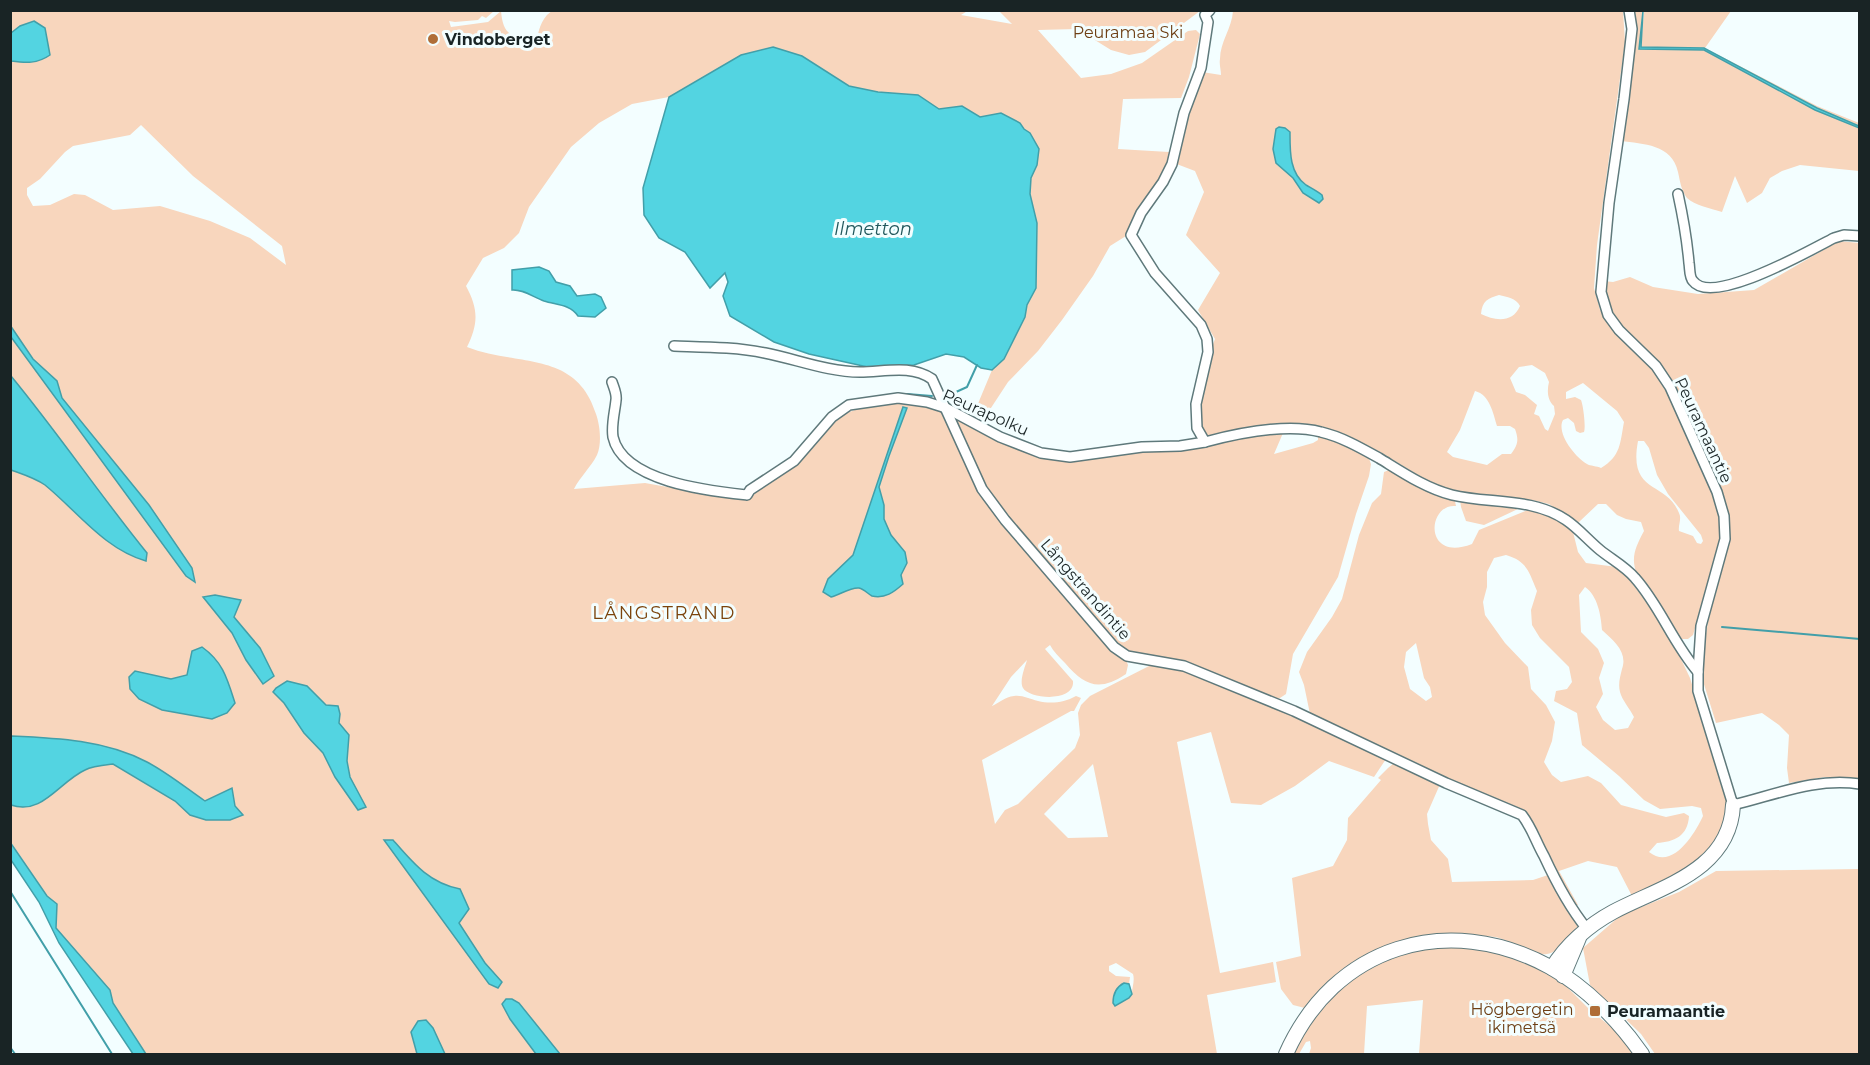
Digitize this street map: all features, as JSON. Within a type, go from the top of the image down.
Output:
[{"type":"street","points":[[1205,442],[1197,428],[1196,404],[1208,352],[1207,339],[1201,325],[1155,273],[1131,235],[1141,213],[1163,182],[1172,164],[1184,113],[1201,68],[1208,22],[1205,15],[1210,10]]},
{"type":"street","name":"Peuramaantie","points":[[1629,10],[1632,29],[1609,203],[1601,292],[1608,315],[1618,330],[1656,366],[1670,387],[1717,492],[1724,516],[1725,539],[1704,612],[1698,643],[1698,691],[1733,805]]},
{"type":"street","points":[[1678,194],[1686,233],[1691,277],[1697,285],[1706,287],[1740,282],[1767,273],[1834,238],[1844,235],[1860,236]]},
{"type":"street","name":"Långstrandintie","points":[[674,346],[763,352],[833,369],[857,372],[907,370],[921,372],[932,379],[982,489],[1005,520],[1114,647],[1127,656],[1184,666],[1294,711],[1446,783],[1522,815],[1530,825],[1583,933]]},
{"type":"street","name":"Peurapolku","points":[[612,382],[617,397],[613,437],[621,454],[641,470],[660,478],[720,492],[747,495],[750,490],[794,461],[832,417],[849,405],[898,398],[927,402],[946,408],[1000,437],[1041,453],[1070,457],[1142,447],[1180,446],[1259,430],[1306,429],[1321,432],[1359,447],[1428,486],[1450,495],[1476,500],[1527,504],[1550,510],[1567,521],[1634,576],[1665,620],[1679,647],[1698,672]]},
{"type":"street","points":[[1679,647],[1698,643]]},
{"type":"street","points":[[1557,972],[1566,948],[1583,933],[1613,912],[1659,892],[1701,866],[1724,839],[1729,829],[1733,805],[1778,791],[1819,784],[1843,782],[1860,784]]},
{"type":"street","points":[[1286,1054],[1307,1016],[1331,988],[1366,962],[1405,946],[1434,941],[1460,940],[1481,942],[1513,951],[1557,972],[1596,1002],[1642,1054]]},
{"type":"green space","name":"Peuramaa Ski","points":[[554,10],[969,10],[961,15],[1012,24],[999,11],[1200,11],[1145,52],[1129,55],[1111,50],[1077,29],[1038,30],[1081,78],[1111,74],[1142,63],[1188,31],[1196,30],[1200,34],[1181,98],[1123,99],[1118,149],[1169,152],[1167,166],[1126,236],[1110,246],[1093,276],[1062,320],[1038,351],[1008,382],[987,414],[979,418],[977,406],[992,370],[1004,359],[1025,317],[1027,305],[1036,288],[1037,223],[1030,194],[1031,178],[1037,165],[1039,149],[1030,133],[1020,123],[1001,114],[980,117],[962,106],[939,109],[918,95],[878,92],[849,86],[802,56],[702,79],[669,97],[632,104],[599,123],[571,147],[529,207],[519,233],[504,248],[483,258],[466,286],[476,317],[467,347],[560,370],[575,379],[587,394],[597,418],[600,446],[595,459],[574,489],[645,483],[748,500],[803,458],[833,423],[843,415],[886,403],[917,404],[943,410],[1020,449],[1047,457],[1190,449],[1249,434],[1283,433],[1274,454],[1313,443],[1318,440],[1318,433],[1367,453],[1371,464],[1369,476],[1338,577],[1293,654],[1286,694],[1273,699],[1178,660],[1157,658],[1126,660],[1128,665],[1126,674],[1108,683],[1093,684],[1072,671],[1050,645],[1045,649],[1073,681],[1072,688],[1060,696],[1051,697],[1027,692],[1022,682],[1027,660],[1011,677],[992,706],[1014,696],[1047,702],[1062,701],[1076,696],[1081,698],[1074,711],[982,760],[995,824],[1005,810],[1018,804],[1075,748],[1080,735],[1078,713],[1081,705],[1090,696],[1153,664],[1181,669],[1292,712],[1386,759],[1374,777],[1329,761],[1295,786],[1261,805],[1231,803],[1211,732],[1177,742],[1220,973],[1273,962],[1276,982],[1207,995],[1217,1054],[146,1054],[113,1003],[110,990],[56,928],[57,904],[47,896],[11,842],[10,11],[494,11],[486,18],[482,16],[478,20],[449,21],[451,27],[488,22],[501,11],[504,25],[509,33],[531,41],[537,39],[542,22]],"holes":[[[141,125],[193,176],[282,246],[286,265],[250,238],[210,221],[160,206],[113,210],[85,195],[74,194],[50,205],[33,206],[27,195],[27,188],[40,179],[65,152],[73,146],[130,135]],[[1093,764],[1108,837],[1068,838],[1044,814]],[[1116,963],[1134,977],[1132,994],[1115,1006],[1124,983],[1129,984],[1130,977],[1116,976],[1109,971],[1109,966]]]},
{"type":"green space","points":[[1233,11],[1623,11],[1625,42],[1597,245],[1594,288],[1600,310],[1616,332],[1655,371],[1663,383],[1712,490],[1720,518],[1721,539],[1693,635],[1688,639],[1682,639],[1675,631],[1637,574],[1634,557],[1644,531],[1641,522],[1617,515],[1606,504],[1598,504],[1579,522],[1573,521],[1549,504],[1458,492],[1431,483],[1352,438],[1308,424],[1251,427],[1209,438],[1203,428],[1199,403],[1206,362],[1215,339],[1198,310],[1220,273],[1186,235],[1204,192],[1195,171],[1174,163],[1202,72],[1221,75],[1222,47]],"holes":[[[1499,295],[1511,298],[1520,306],[1517,312],[1508,318],[1492,318],[1481,314],[1484,303]],[[1532,365],[1545,373],[1549,382],[1549,398],[1554,406],[1555,414],[1548,431],[1539,416],[1534,414],[1537,405],[1525,395],[1516,392],[1510,378],[1519,367]],[[1583,383],[1617,411],[1624,422],[1616,454],[1601,468],[1582,461],[1564,438],[1563,420],[1568,418],[1574,423],[1576,431],[1580,433],[1585,429],[1581,400],[1575,397],[1566,399],[1566,392]],[[1475,391],[1487,400],[1497,426],[1510,426],[1515,429],[1517,442],[1511,454],[1502,454],[1487,465],[1453,457],[1447,452],[1460,430]],[[1638,441],[1644,441],[1649,448],[1657,475],[1668,494],[1701,535],[1703,541],[1701,544],[1697,543],[1693,536],[1679,531],[1680,515],[1673,503],[1666,495],[1643,479],[1638,470],[1636,458]]]},
{"type":"green space","points":[[1632,11],[1643,11],[1639,49],[1704,50],[1815,110],[1859,128],[1859,171],[1800,165],[1770,178],[1762,193],[1747,203],[1735,176],[1722,212],[1703,207],[1687,198],[1683,192],[1675,163],[1670,156],[1656,147],[1621,141]]},
{"type":"green space","points":[[1644,11],[1731,11],[1705,48],[1641,47]]},
{"type":"green space","points":[[1705,48],[1817,106],[1859,123],[1859,126],[1817,108]]},
{"type":"green space","points":[[1839,241],[1859,243],[1859,783],[1825,777],[1789,783],[1787,768],[1789,735],[1779,725],[1762,713],[1716,723],[1703,681],[1702,656],[1712,600],[1728,541],[1722,492],[1670,380],[1656,359],[1622,326],[1612,312],[1603,281],[1613,282],[1630,277],[1653,287],[1698,294],[1754,290]]},
{"type":"green space","points":[[1395,471],[1454,497],[1456,506],[1446,508],[1439,513],[1435,522],[1438,540],[1445,546],[1456,548],[1472,544],[1479,530],[1530,509],[1549,514],[1572,528],[1578,552],[1586,563],[1617,567],[1650,607],[1673,642],[1690,678],[1725,790],[1726,803],[1722,827],[1703,857],[1684,873],[1632,896],[1617,867],[1588,861],[1559,871],[1578,905],[1574,906],[1550,864],[1539,833],[1528,816],[1513,806],[1462,785],[1310,714],[1299,672],[1307,652],[1342,599],[1359,535],[1372,503],[1381,494],[1384,472]],"holes":[[[1506,555],[1513,557],[1519,560],[1529,573],[1537,591],[1531,610],[1532,625],[1540,638],[1569,667],[1572,682],[1567,689],[1556,691],[1554,701],[1577,713],[1582,745],[1644,800],[1660,809],[1692,806],[1701,808],[1703,816],[1695,831],[1682,848],[1675,853],[1666,857],[1658,857],[1649,852],[1657,843],[1679,837],[1686,829],[1689,816],[1684,813],[1666,817],[1621,805],[1601,783],[1588,776],[1561,782],[1552,775],[1544,762],[1552,741],[1555,722],[1546,705],[1531,689],[1528,667],[1505,643],[1485,615],[1483,602],[1487,587],[1487,572],[1494,558]],[[1585,587],[1596,601],[1602,630],[1619,647],[1623,657],[1619,689],[1634,717],[1628,728],[1615,730],[1603,720],[1596,707],[1603,694],[1599,678],[1604,663],[1598,649],[1581,632],[1579,595]],[[1416,643],[1424,678],[1430,687],[1432,697],[1426,701],[1410,689],[1404,667],[1406,652]]]},
{"type":"green space","points":[[1460,500],[1520,508],[1484,525],[1466,521]]},
{"type":"green space","points":[[1394,763],[1441,782],[1427,814],[1428,824],[1431,840],[1448,859],[1452,882],[1533,880],[1551,874],[1578,926],[1569,939],[1552,953],[1547,954],[1536,953],[1490,936],[1433,937],[1411,940],[1391,946],[1356,964],[1305,1008],[1293,1005],[1281,989],[1276,962],[1301,956],[1292,878],[1333,866],[1347,840],[1348,818],[1381,780],[1378,778]]},
{"type":"green space","points":[[1859,869],[1859,1054],[1655,1054],[1641,1034],[1590,985],[1583,948],[1621,915],[1679,892],[1716,871]]},
{"type":"green space","name":"Högbergetin ikimetsä","points":[[1413,948],[1485,948],[1538,967],[1565,985],[1589,1009],[1628,1041],[1637,1054],[1419,1054],[1423,1000],[1367,1006],[1364,1054],[1309,1054],[1310,1041],[1306,1042],[1299,1054],[1292,1054],[1317,1011],[1345,983],[1377,962]]},
{"type":"water","points":[[1643,11],[1641,47],[1704,48],[1859,128],[1815,110],[1704,50],[1639,49]]},
{"type":"water","points":[[34,21],[45,28],[50,55],[31,62],[11,61],[11,33],[20,26]]},
{"type":"water","name":"Ilmetton","points":[[773,47],[802,56],[849,86],[878,92],[918,95],[939,109],[962,106],[980,117],[1001,113],[1020,123],[1030,133],[1039,149],[1037,165],[1031,178],[1030,194],[1037,223],[1036,288],[1027,305],[1025,317],[1004,359],[992,370],[981,368],[964,357],[946,354],[914,365],[872,368],[809,354],[774,342],[730,316],[723,296],[728,282],[725,273],[710,288],[685,252],[659,238],[644,215],[643,188],[669,97],[741,55]]},
{"type":"water","points":[[1279,127],[1290,132],[1293,168],[1300,180],[1322,195],[1323,199],[1319,203],[1303,193],[1293,178],[1276,163],[1273,149],[1276,129]]},
{"type":"water","points":[[539,267],[549,271],[556,282],[570,286],[577,296],[595,294],[601,297],[606,308],[595,317],[578,316],[567,307],[512,290],[512,270]]},
{"type":"water","points":[[10,325],[33,359],[57,381],[62,398],[149,505],[192,568],[195,582],[186,576],[11,337]]},
{"type":"water","points":[[11,376],[147,553],[146,561],[117,548],[104,539],[45,485],[11,470]]},
{"type":"water","points":[[903,407],[907,408],[879,487],[884,505],[884,519],[891,535],[905,552],[907,563],[901,575],[903,584],[893,592],[881,597],[872,596],[863,589],[856,588],[831,597],[823,592],[828,579],[853,555]]},
{"type":"water","points":[[215,595],[241,600],[234,617],[260,648],[274,676],[263,684],[246,660],[232,633],[203,597]]},
{"type":"water","points":[[202,647],[220,665],[227,678],[235,703],[227,713],[212,719],[162,710],[139,699],[130,689],[129,677],[135,671],[171,679],[187,675],[192,651]]},
{"type":"water","points":[[287,681],[307,686],[326,705],[338,706],[339,723],[349,735],[347,761],[350,777],[366,807],[358,810],[335,777],[323,753],[304,733],[284,703],[273,692]]},
{"type":"water","points":[[11,736],[63,739],[115,749],[155,766],[205,801],[232,788],[235,806],[243,815],[230,820],[206,820],[190,815],[175,801],[113,764],[85,770],[50,796],[32,806],[11,805]]},
{"type":"water","points":[[384,840],[393,840],[430,877],[460,889],[469,909],[459,923],[485,963],[502,982],[498,988],[489,984]]},
{"type":"water","points":[[10,842],[47,896],[57,904],[56,928],[110,990],[113,1003],[146,1054],[133,1054],[59,943],[39,902],[11,860]]},
{"type":"water","points":[[1124,983],[1129,984],[1132,994],[1115,1006],[1114,994]]},
{"type":"water","points":[[506,999],[519,1003],[560,1054],[536,1054],[510,1019],[502,1004]]},
{"type":"water","points":[[426,1020],[433,1028],[445,1054],[417,1054],[411,1032],[418,1021]]},
{"type":"waterway","points":[[945,397],[967,387],[977,365]]},
{"type":"waterway","points":[[907,394],[932,396]]},
{"type":"waterway","points":[[1722,627],[1860,639]]},
{"type":"waterway","points":[[10,891],[112,1054]]},
{"type":"waterway","points":[[10,1047],[15,1054]]},
{"type":"place","name":"Vindoberget","points":[[433,39]]},
{"type":"place","name":"Peuramaantie","points":[[1595,1011]]},
{"type":"district","name":"LÅNGSTRAND","points":[[664,613]]}]
